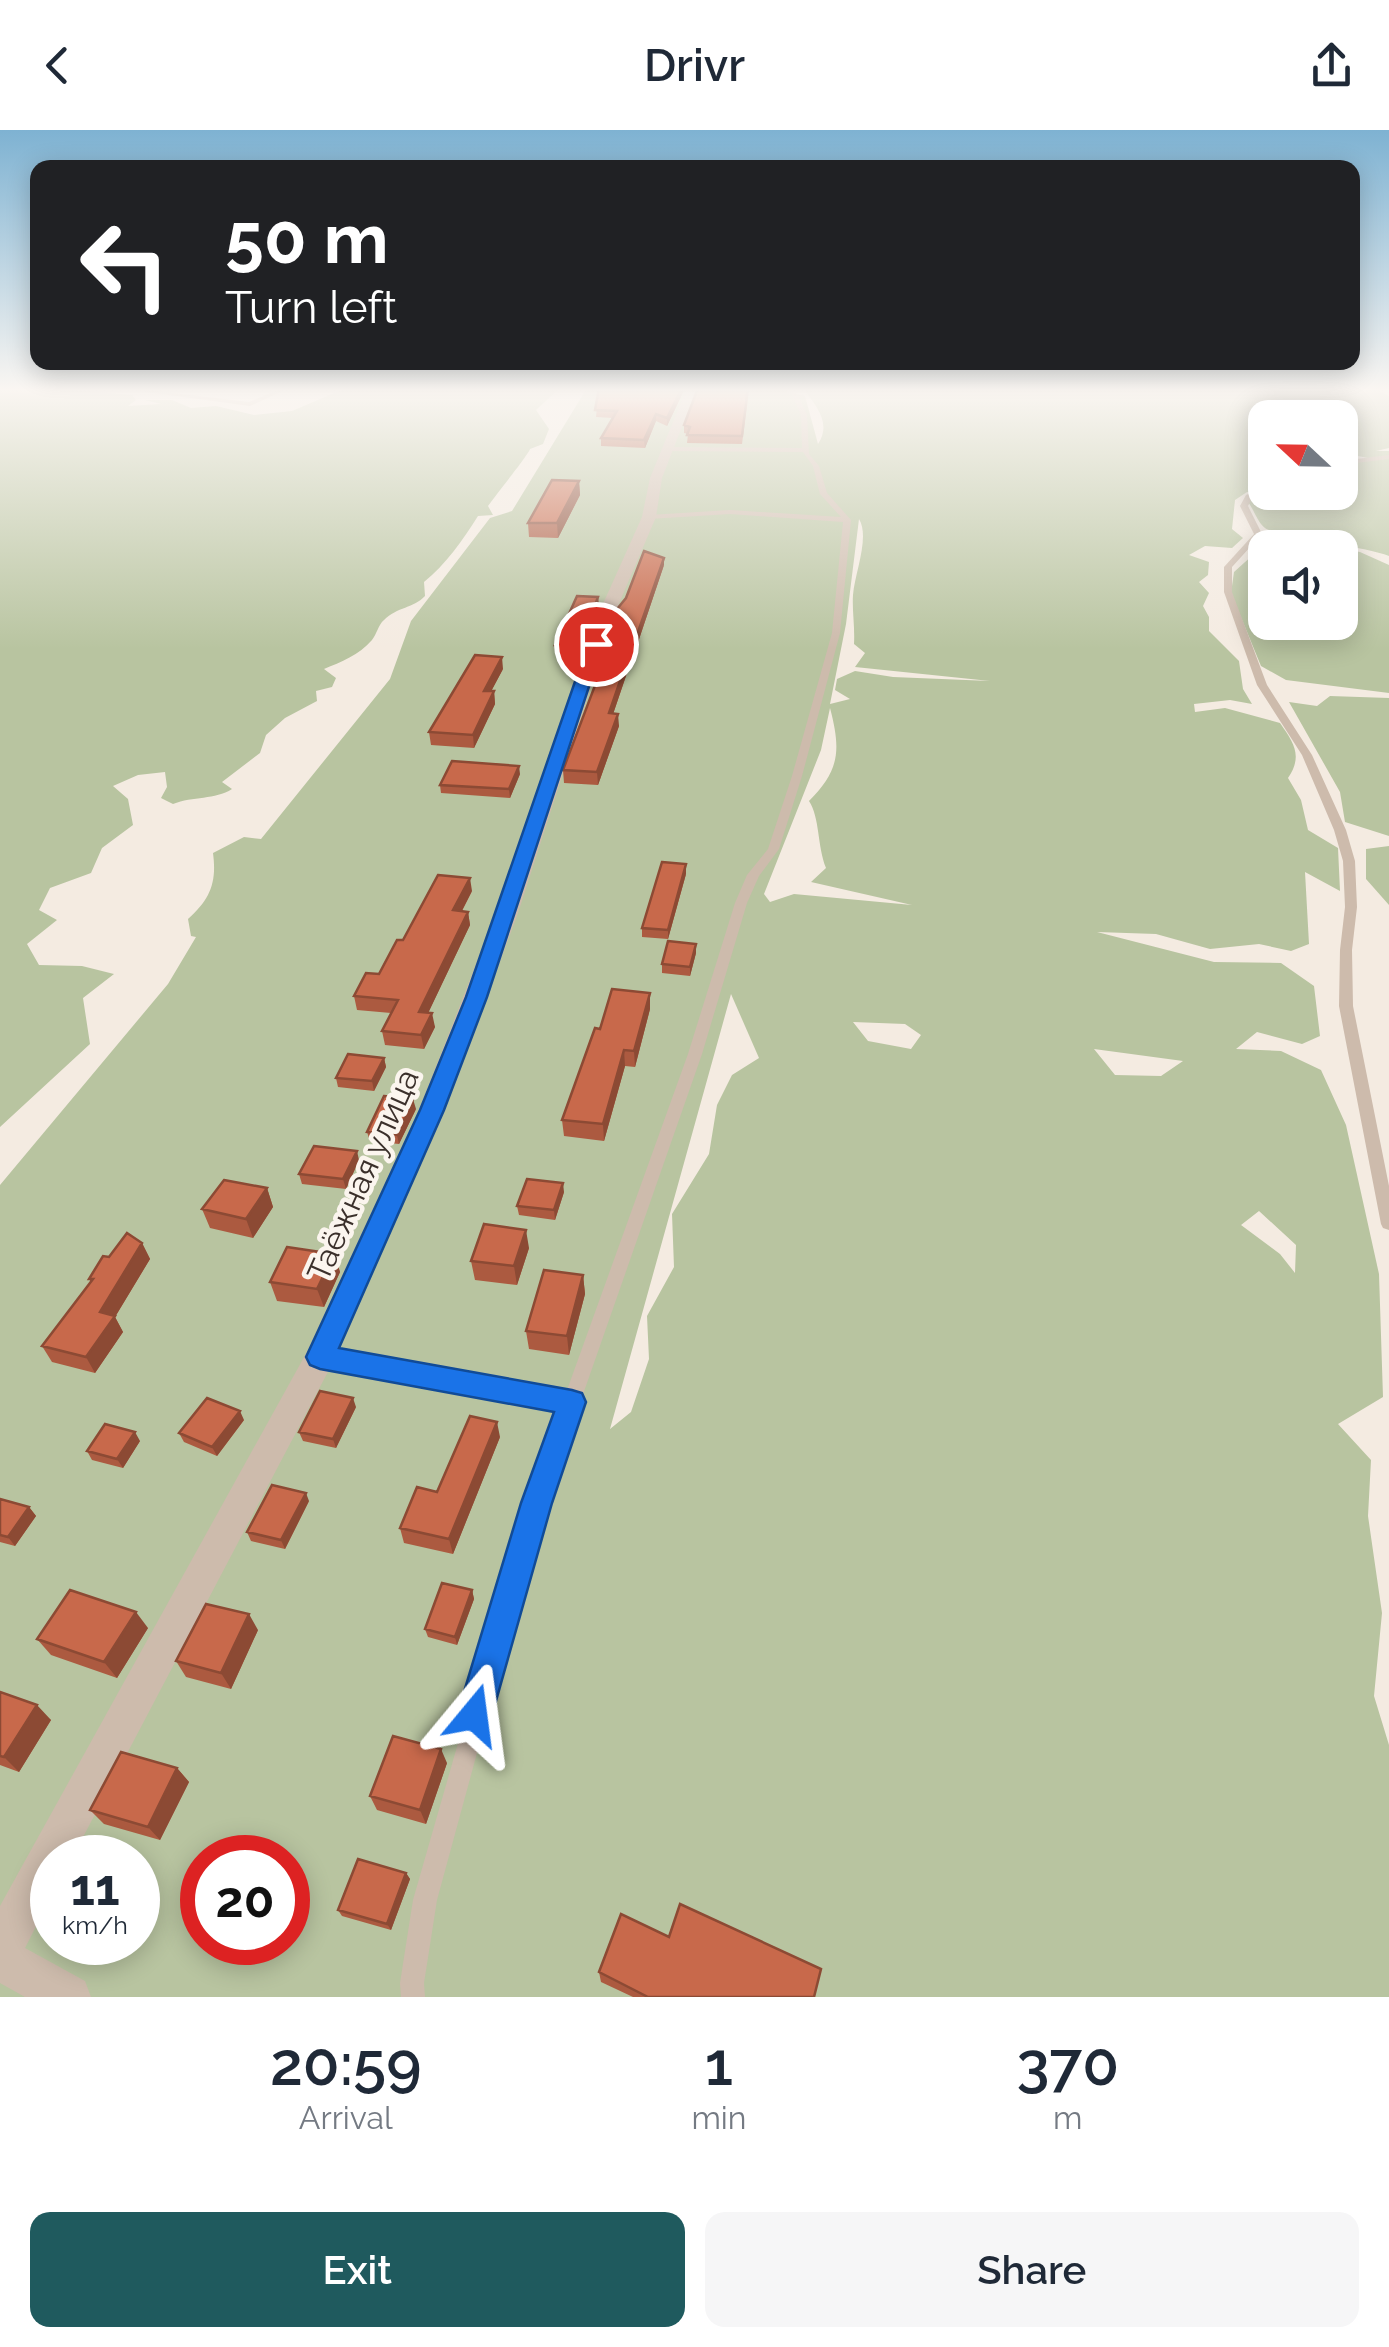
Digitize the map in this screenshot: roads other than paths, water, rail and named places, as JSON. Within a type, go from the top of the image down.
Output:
[{"type":"street","name":"Таёжная улица","points":[[0,1950],[320,1357],[432,1110],[476,997],[606,615],[650,517],[660,475]]},
{"type":"street","points":[[0,1959],[68,1997]]},
{"type":"lane","points":[[414,1997],[412,1983],[425,1900],[536,1503],[694,1054],[741,903],[753,875],[773,849],[798,776],[836,632],[847,520],[824,494],[819,475]]},
{"type":"lane","points":[[1248,500],[1244,506],[1258,534],[1228,567],[1228,592],[1262,685],[1307,755],[1340,830],[1348,860],[1351,908],[1346,1006],[1389,1224]]},
{"type":"lane","points":[[650,517],[730,512],[847,520]]},
{"type":"lane","points":[[320,1357],[572,1402]]}]
